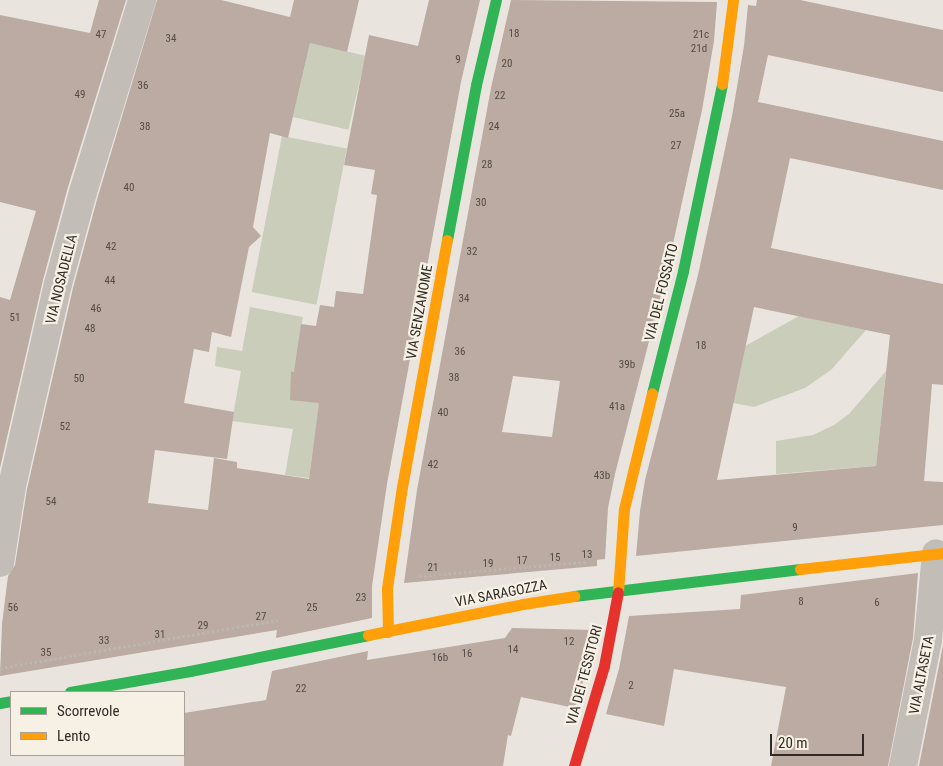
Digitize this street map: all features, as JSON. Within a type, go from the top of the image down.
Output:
[{"type":"street","name":"VIA NOSADELLA","points":[[0,563],[12,486],[58,284],[102,128],[142,0]]},
{"type":"street","name":"VIA SENZANOME","points":[[388,632],[387,588],[402,487],[476,85],[496,0]]},
{"type":"street","name":"VIA DEL FOSSATO","points":[[618,590],[624,509],[630,477],[683,271],[717,113],[729,43],[733,0]]},
{"type":"street","name":"VIA SARAGOZZA","points":[[76,691],[190,671],[522,604],[618,590],[940,553]]},
{"type":"street","name":"VIA ALTASETA","points":[[903,766],[928,640],[940,553]]},
{"type":"street","name":"VIA DEI TESSITORI","points":[[574,766],[604,666],[618,590]]},
{"type":"path","points":[[414,576],[588,562]]},
{"type":"path","points":[[0,668],[279,620]]},
{"type":"green space","points":[[310,43],[366,56],[348,130],[293,117]]},
{"type":"green space","points":[[282,136],[347,149],[316,305],[252,292]]},
{"type":"green space","points":[[250,307],[303,317],[299,337],[304,374],[291,371],[321,392],[309,478],[285,475],[293,429],[232,421],[241,371],[215,366],[217,347],[242,351]]},
{"type":"green space","points":[[799,316],[866,330],[831,370],[805,388],[754,407],[733,403],[745,346]]},
{"type":"green space","points":[[886,371],[876,466],[776,474],[776,441],[813,435],[834,425],[849,414]]},
{"type":"building","points":[[99,0],[126,0],[68,187],[43,280],[0,468],[0,297],[10,300],[36,211],[0,202],[0,15],[90,33]]},
{"type":"building","points":[[157,0],[221,0],[290,17],[294,0],[359,0],[347,52],[310,43],[288,138],[270,133],[253,227],[261,236],[249,247],[231,337],[212,332],[209,352],[194,349],[184,403],[234,412],[227,459],[155,450],[148,503],[208,510],[214,458],[237,462],[237,468],[309,479],[319,403],[290,400],[291,371],[294,372],[301,324],[316,326],[320,305],[334,307],[336,291],[363,294],[377,195],[371,194],[375,170],[344,165],[369,35],[418,46],[429,0],[480,0],[461,82],[387,484],[372,586],[372,618],[276,638],[277,630],[0,676],[2,624],[8,576],[15,565],[27,489],[73,288],[98,196]]},
{"type":"building","points":[[511,0],[717,2],[714,41],[702,110],[668,267],[608,508],[605,559],[597,560],[597,566],[404,583],[417,490],[491,88]],"holes":[[[513,376],[560,381],[552,437],[502,432]]]},
{"type":"building","points":[[757,0],[800,0],[943,30],[943,92],[768,55],[758,102],[943,141],[943,190],[790,158],[771,248],[943,284],[943,385],[932,384],[924,481],[943,482],[943,525],[636,556],[645,480],[698,275],[732,116],[744,46],[748,5],[756,6]],"holes":[[[754,307],[890,335],[876,466],[717,480]]]},
{"type":"building","points":[[918,573],[913,638],[888,766],[771,766],[786,687],[674,669],[664,726],[606,714],[619,669],[629,616],[740,609],[741,595]]},
{"type":"building","points":[[512,628],[595,630],[589,662],[575,708],[521,697],[511,736],[508,735],[503,766],[184,766],[185,713],[266,700],[272,671],[368,651],[367,660],[505,638]]},
{"type":"building","points":[[943,645],[943,766],[919,766]]},
{"type":"traffic: fast","points":[[447,240],[476,85],[496,0]]},
{"type":"traffic: fast","points":[[652,393],[683,271],[722,84]]},
{"type":"traffic: fast","points":[[574,596],[800,569]]},
{"type":"traffic: fast","points":[[76,691],[190,671],[368,635]]},
{"type":"traffic: fast","points":[[0,703],[10,701]]},
{"type":"traffic: slow","points":[[722,84],[733,0]]},
{"type":"traffic: slow","points":[[388,632],[387,588],[402,487],[447,240]]},
{"type":"traffic: slow","points":[[618,592],[624,509],[652,393]]},
{"type":"traffic: slow","points":[[800,569],[943,553]]},
{"type":"traffic: slow","points":[[368,635],[523,604],[574,596]]},
{"type":"traffic: jam","points":[[574,766],[604,666],[618,592]]}]
